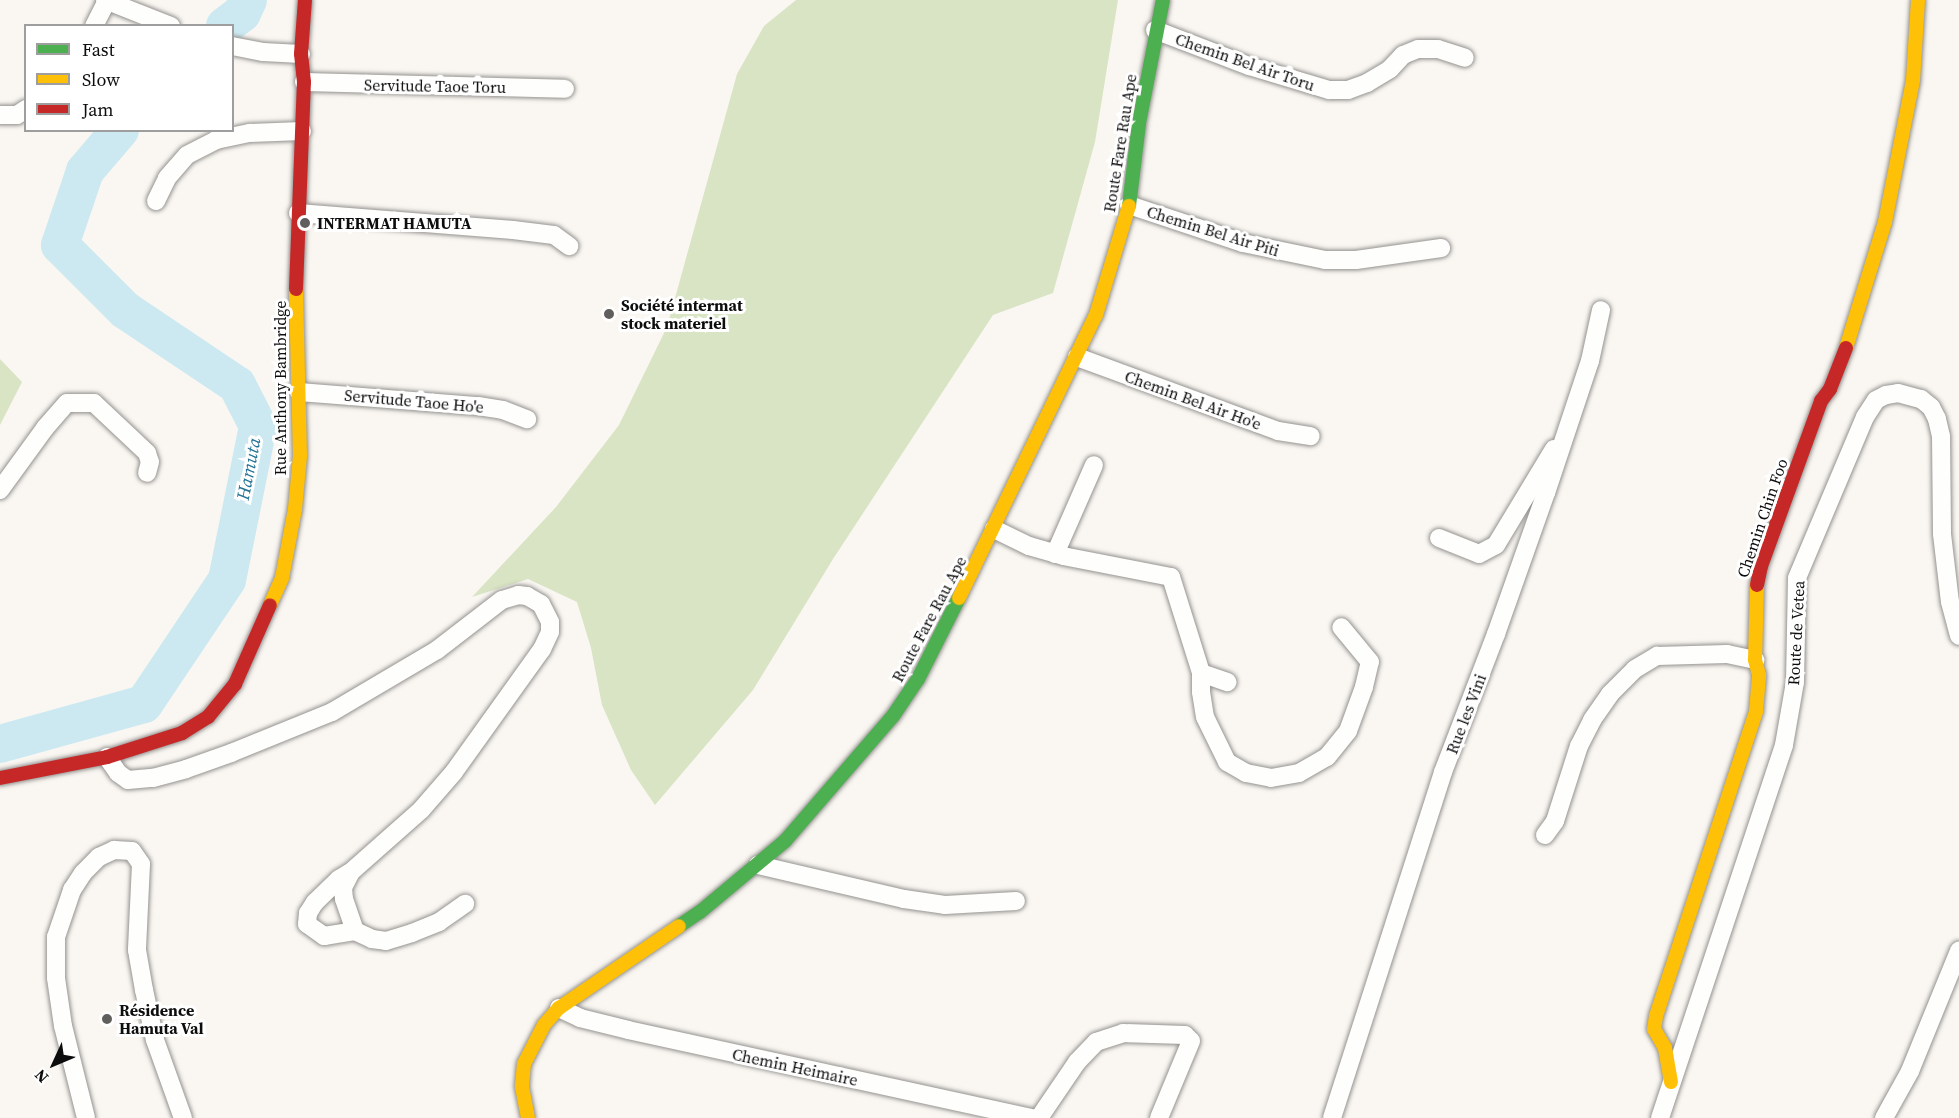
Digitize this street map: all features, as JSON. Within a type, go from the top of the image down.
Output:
[{"type":"main road","name":"Rue Anthony Bambridge","points":[[0,778],[107,757],[182,733],[208,717],[234,684],[282,578],[295,509],[300,456],[296,272],[304,82],[301,54],[305,0]]},
{"type":"main road","name":"Route Fare Rau Ape","points":[[528,1118],[522,1086],[524,1064],[544,1025],[559,1008],[700,912],[785,841],[823,800],[893,716],[918,680],[994,530],[1077,357],[1099,305],[1129,205],[1139,123],[1155,30],[1163,0]]},
{"type":"main road","name":"Chemin Chin Foo","points":[[1671,1082],[1665,1048],[1654,1029],[1656,1016],[1749,739],[1756,711],[1759,675],[1755,660],[1755,594],[1761,566],[1821,401],[1830,389],[1842,361],[1885,222],[1913,80],[1918,0]]},
{"type":"street","points":[[95,24],[106,1],[166,24]]},
{"type":"street","name":"Chemin Bel Air Toru","points":[[1155,30],[1249,66],[1329,90],[1348,90],[1367,83],[1390,69],[1403,55],[1418,49],[1438,49],[1465,58]]},
{"type":"street","points":[[234,46],[263,52],[301,54]]},
{"type":"street","name":"Servitude Taoe Toru","points":[[304,82],[565,89]]},
{"type":"street","points":[[0,115],[17,115],[24,110]]},
{"type":"street","points":[[156,201],[167,178],[187,155],[216,140],[250,133],[302,131]]},
{"type":"street","name":"Chemin Bel Air Piti","points":[[1129,205],[1243,243],[1325,260],[1356,260],[1441,248]]},
{"type":"street","points":[[298,213],[513,230],[554,235],[569,246]]},
{"type":"street","name":"Rue les Vini","points":[[1332,1118],[1443,772],[1527,550],[1590,361],[1601,310]]},
{"type":"street","name":"Chemin Bel Air Ho'e","points":[[1077,357],[1278,431],[1311,436]]},
{"type":"street","name":"Servitude Taoe Ho'e","points":[[299,392],[478,406],[503,410],[527,419]]},
{"type":"street","name":"Route de Vetea","points":[[1660,1118],[1784,745],[1795,682],[1797,578],[1865,417],[1876,400],[1886,396],[1898,393],[1921,399],[1931,407],[1937,420],[1941,436],[1942,534],[1950,602],[1959,636]]},
{"type":"street","points":[[0,490],[45,428],[67,403],[94,403],[147,453],[150,462],[147,473]]},
{"type":"street","points":[[1439,538],[1479,554],[1496,545],[1540,468],[1565,434]]},
{"type":"street","points":[[1055,554],[1094,465]]},
{"type":"street","points":[[994,530],[1029,546],[1055,554],[1171,577],[1201,673],[1200,692],[1205,717],[1227,762],[1246,772],[1272,778],[1299,773],[1327,757],[1348,731],[1365,687],[1370,662],[1341,627]]},
{"type":"street","points":[[107,757],[118,773],[128,780],[153,778],[186,770],[332,712],[437,650],[502,600],[518,595],[535,600],[547,612],[550,632],[531,665],[484,733],[421,810],[315,902],[308,913],[307,924],[324,936],[355,931],[372,939],[386,941],[439,922],[465,904]]},
{"type":"street","points":[[1545,835],[1555,821],[1579,746],[1592,720],[1610,694],[1635,669],[1657,656],[1727,654],[1755,660]]},
{"type":"street","points":[[1201,673],[1227,682]]},
{"type":"street","points":[[86,1118],[63,1026],[56,978],[56,937],[68,900],[83,873],[99,857],[114,849],[132,851],[141,864],[137,950],[155,1040],[183,1118]]},
{"type":"street","points":[[758,865],[904,899],[945,904],[1016,901]]},
{"type":"street","points":[[351,872],[344,888],[344,899],[355,931]]},
{"type":"street","points":[[1884,1118],[1910,1071],[1959,951]]},
{"type":"street","name":"Chemin Heimaire","points":[[559,1008],[580,1018],[628,1030],[1032,1118]]},
{"type":"street","points":[[1039,1118],[1077,1062],[1095,1042],[1123,1033],[1185,1035],[1191,1041],[1159,1118]]},
{"type":"green space","points":[[796,0],[1118,0],[1095,142],[1053,293],[993,315],[833,559],[753,690],[655,805],[631,770],[602,705],[591,648],[577,602],[528,579],[472,597],[556,507],[619,425],[667,327],[737,74],[764,26]]},
{"type":"green space","points":[[0,359],[22,382],[0,425]]},
{"type":"waterway","name":"Hamuta","points":[[228,24],[242,13],[248,0]]},
{"type":"waterway","name":"Hamuta","points":[[0,744],[144,704],[227,580],[258,426],[237,385],[125,310],[60,245],[85,171],[118,132]]},
{"type":"traffic: fast","points":[[1129,206],[1139,123],[1163,0]]},
{"type":"traffic: fast","points":[[679,926],[700,912],[785,841],[893,716],[918,679],[959,598]]},
{"type":"traffic: slow","points":[[1846,348],[1885,222],[1913,80],[1918,0]]},
{"type":"traffic: slow","points":[[959,598],[1096,315],[1129,206]]},
{"type":"traffic: slow","points":[[270,605],[282,578],[295,509],[300,456],[296,289]]},
{"type":"traffic: slow","points":[[1671,1082],[1665,1048],[1654,1029],[1656,1016],[1756,711],[1759,675],[1755,660],[1757,585]]},
{"type":"traffic: slow","points":[[528,1118],[522,1086],[524,1064],[544,1025],[559,1008],[679,926]]},
{"type":"traffic: jam","points":[[296,289],[304,82],[301,54],[305,0]]},
{"type":"traffic: jam","points":[[1757,585],[1761,566],[1821,401],[1830,389],[1846,348]]},
{"type":"traffic: jam","points":[[0,778],[107,757],[182,733],[208,717],[235,684],[270,605]]},
{"type":"place","name":"INTERMAT HAMUTA","points":[[305,223]]},
{"type":"place","name":"Société intermat stock materiel","points":[[609,314]]},
{"type":"place","name":"Résidence Hamuta Val","points":[[107,1019]]}]
